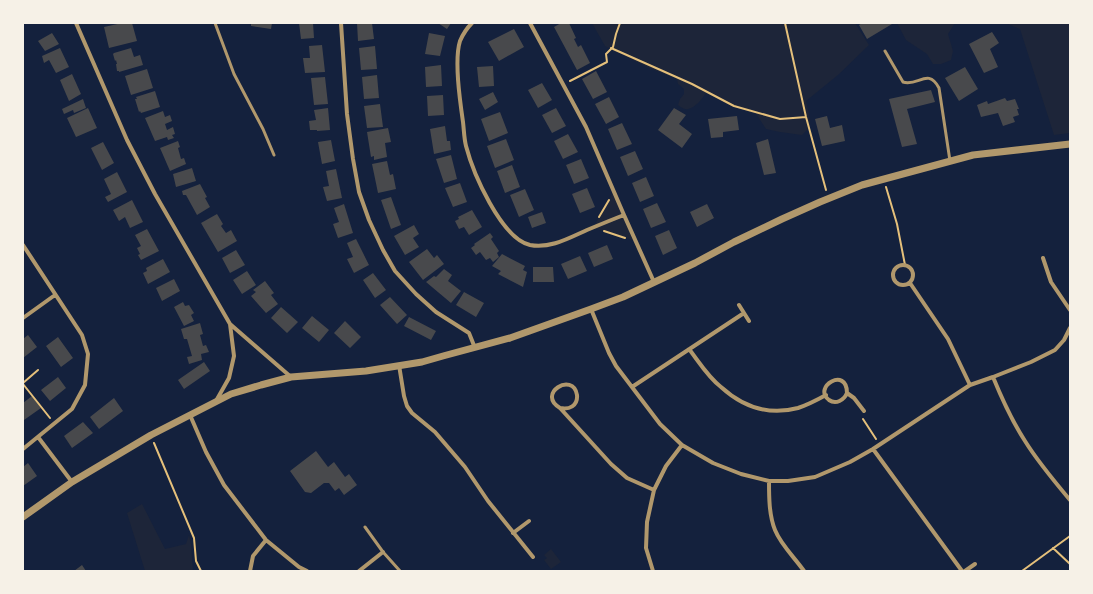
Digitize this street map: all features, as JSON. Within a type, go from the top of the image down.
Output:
[{"type":"street","points":[[76,23],[127,140],[155,194],[230,324],[291,377]]},
{"type":"street","points":[[341,23],[347,114],[353,159],[359,192],[369,220],[395,271],[416,294],[436,312],[469,333],[475,348]]},
{"type":"street","points":[[472,23],[466,29],[460,40],[458,52],[461,108],[466,145],[471,163],[484,192],[497,215],[509,231],[519,240],[528,244],[538,246],[551,245],[624,216]]},
{"type":"street","points":[[530,23],[586,127],[654,282]]},
{"type":"street","points":[[23,517],[72,482],[151,436],[231,394],[291,377],[366,371],[436,358],[510,338],[591,310],[623,297],[782,219],[862,185],[973,155],[1070,144]]},
{"type":"street","points":[[23,244],[82,335],[88,354],[84,385],[72,410],[23,449]]},
{"type":"street","points":[[1043,258],[1051,282],[1070,310]]},
{"type":"street","points":[[901,265],[911,268],[914,274],[910,284],[900,285],[894,278],[894,272],[901,265]]},
{"type":"street","points":[[910,284],[948,339],[970,384]]},
{"type":"street","points":[[23,318],[55,294]]},
{"type":"street","points":[[739,305],[749,321]]},
{"type":"street","points":[[591,310],[616,366],[660,424],[682,445],[713,463],[741,474],[769,481],[788,481],[815,477],[850,462],[873,449],[970,384],[994,377],[1031,362],[1055,350],[1064,340],[1070,328]]},
{"type":"street","points":[[632,388],[744,313]]},
{"type":"street","points":[[216,402],[229,378],[234,356],[230,324]]},
{"type":"street","points":[[689,350],[720,387],[740,402],[756,408],[767,411],[798,408],[826,396]]},
{"type":"street","points":[[399,365],[407,406],[412,413],[440,438],[465,467],[488,501],[533,557]]},
{"type":"street","points":[[994,377],[1003,400],[1024,441],[1046,472],[1070,500]]},
{"type":"street","points":[[833,380],[842,381],[847,388],[847,393],[845,397],[838,402],[830,400],[826,396],[826,385],[833,380]]},
{"type":"street","points":[[560,408],[570,408],[576,402],[576,394],[574,389],[570,386],[558,386],[554,390],[552,399],[556,406],[560,408],[611,464],[627,478],[654,490]]},
{"type":"street","points":[[847,393],[854,398],[864,411]]},
{"type":"street","points":[[190,415],[206,452],[224,485],[266,540],[299,567],[307,571]]},
{"type":"street","points":[[38,437],[72,482]]},
{"type":"street","points":[[653,571],[646,548],[647,522],[654,490],[666,466],[682,445]]},
{"type":"street","points":[[873,449],[963,571],[975,564]]},
{"type":"street","points":[[769,481],[770,512],[776,532],[804,571]]},
{"type":"street","points":[[513,533],[529,521]]},
{"type":"street","points":[[250,571],[253,556],[266,540]]},
{"type":"street","points":[[359,571],[384,552]]},
{"type":"lane","points":[[215,23],[234,74],[263,129],[274,155]]},
{"type":"lane","points":[[885,51],[903,82],[908,84],[930,78],[939,88],[950,161]]},
{"type":"lane","points":[[365,527],[400,571]]},
{"type":"path","points":[[563,84],[607,62],[606,54],[612,47],[620,23]]},
{"type":"path","points":[[785,23],[806,117],[829,198]]},
{"type":"path","points":[[611,48],[692,84],[734,106],[780,119],[806,117]]},
{"type":"path","points":[[884,180],[897,224],[905,265]]},
{"type":"path","points":[[38,370],[23,383],[55,423]]},
{"type":"path","points":[[864,411],[862,418],[879,445]]},
{"type":"path","points":[[151,436],[194,538],[196,561],[200,571]]},
{"type":"path","points":[[1022,571],[1070,536]]},
{"type":"path","points":[[1053,548],[1070,564]]},
{"type":"shaded area","points":[[592,23],[855,23],[869,45],[838,75],[806,101],[810,127],[802,135],[766,129],[756,111],[733,107],[706,93],[693,107],[687,109],[683,108],[678,105],[684,94],[684,89],[678,84],[677,79],[649,68],[605,46]]},
{"type":"shaded area","points":[[897,23],[955,23],[948,34],[953,51],[951,60],[941,64],[933,64],[927,54],[906,40]]},
{"type":"shaded area","points":[[1007,23],[1070,23],[1070,133],[1054,135],[1020,29]]},
{"type":"shaded area","points":[[613,192],[636,241],[593,228]]},
{"type":"shaded area","points":[[142,504],[165,549],[186,544],[189,535],[193,571],[145,571],[127,513]]},
{"type":"shaded area","points":[[551,549],[561,562],[551,569],[544,560],[547,558],[544,555]]},
{"type":"building","points":[[122,23],[132,23],[137,41],[109,48],[104,27]]},
{"type":"building","points":[[251,23],[272,23],[271,29],[251,26]]},
{"type":"building","points":[[299,23],[313,23],[314,38],[301,39]]},
{"type":"building","points":[[357,23],[372,23],[374,39],[358,41]]},
{"type":"building","points":[[438,23],[451,23],[447,29]]},
{"type":"building","points":[[561,23],[569,23],[576,38],[574,39],[578,47],[581,45],[590,63],[577,70],[554,27]]},
{"type":"building","points":[[862,23],[892,24],[867,39],[859,25]]},
{"type":"building","points":[[514,29],[524,47],[499,61],[488,42]]},
{"type":"building","points":[[992,32],[999,43],[990,49],[998,67],[984,73],[969,44]]},
{"type":"building","points":[[52,33],[59,44],[45,51],[38,41]]},
{"type":"building","points":[[429,33],[445,36],[440,56],[425,54]]},
{"type":"building","points":[[322,45],[325,72],[305,73],[303,58],[310,58],[309,46]]},
{"type":"building","points":[[375,46],[377,69],[361,70],[359,48]]},
{"type":"building","points":[[60,48],[69,67],[56,73],[49,60],[44,63],[42,56]]},
{"type":"building","points":[[131,48],[134,57],[140,55],[143,65],[119,72],[117,71],[117,64],[113,54]]},
{"type":"building","points":[[441,65],[442,86],[426,87],[425,67]]},
{"type":"building","points":[[493,66],[494,86],[479,87],[477,67]]},
{"type":"building","points":[[965,67],[978,89],[959,101],[945,78]]},
{"type":"building","points":[[147,69],[153,88],[131,95],[125,76]]},
{"type":"building","points":[[596,71],[607,92],[593,99],[582,79]]},
{"type":"building","points":[[72,74],[81,94],[69,101],[60,80]]},
{"type":"building","points":[[377,75],[379,98],[364,99],[362,77]]},
{"type":"building","points":[[325,77],[328,104],[314,105],[311,78]]},
{"type":"building","points":[[542,83],[552,100],[538,108],[528,90]]},
{"type":"building","points":[[931,90],[935,102],[907,109],[917,144],[902,147],[889,99]]},
{"type":"building","points":[[155,91],[160,107],[141,113],[140,111],[139,112],[135,99],[137,99],[136,97]]},
{"type":"building","points":[[493,92],[498,102],[485,110],[479,99]]},
{"type":"building","points":[[443,95],[444,115],[428,116],[427,96]]},
{"type":"building","points":[[609,97],[619,117],[606,124],[595,104]]},
{"type":"building","points":[[1005,98],[1007,101],[1015,99],[1019,109],[1017,109],[1019,115],[1013,117],[1015,122],[1003,126],[998,113],[981,117],[977,105],[987,101],[988,104]]},
{"type":"building","points":[[83,99],[86,108],[74,113],[73,110],[64,114],[62,109]]},
{"type":"building","points":[[380,104],[383,127],[367,128],[364,106]]},
{"type":"building","points":[[88,108],[97,128],[76,137],[67,118]]},
{"type":"building","points":[[328,108],[330,130],[310,130],[309,121],[316,120],[314,110]]},
{"type":"building","points":[[556,108],[566,126],[552,133],[542,115]]},
{"type":"building","points":[[674,108],[686,115],[679,124],[692,134],[682,148],[658,130]]},
{"type":"building","points":[[163,111],[165,117],[170,115],[172,121],[165,124],[167,130],[173,127],[175,134],[172,135],[174,138],[168,140],[167,137],[155,141],[145,118]]},
{"type":"building","points":[[500,112],[508,133],[489,141],[481,119]]},
{"type":"building","points":[[737,116],[739,130],[723,132],[723,137],[711,138],[708,119]]},
{"type":"building","points":[[827,116],[830,128],[842,125],[845,141],[822,146],[815,119]]},
{"type":"building","points":[[622,123],[632,144],[617,150],[608,129]]},
{"type":"building","points":[[445,126],[447,141],[450,141],[451,150],[434,154],[430,129]]},
{"type":"building","points":[[388,128],[391,142],[385,143],[387,157],[374,160],[374,156],[371,157],[367,132]]},
{"type":"building","points":[[568,134],[578,152],[563,159],[554,141]]},
{"type":"building","points":[[506,139],[514,160],[495,168],[487,146]]},
{"type":"building","points":[[768,139],[776,173],[764,175],[756,143]]},
{"type":"building","points":[[331,140],[335,161],[322,164],[318,142]]},
{"type":"building","points":[[178,141],[181,159],[184,158],[186,164],[170,171],[160,148]]},
{"type":"building","points":[[103,142],[114,163],[102,170],[91,148]]},
{"type":"building","points":[[635,151],[643,169],[628,176],[620,157]]},
{"type":"building","points":[[451,155],[457,179],[444,183],[436,159]]},
{"type":"building","points":[[581,159],[589,178],[574,184],[566,165]]},
{"type":"building","points":[[387,161],[390,175],[393,174],[396,189],[378,193],[372,164]]},
{"type":"building","points":[[512,165],[520,187],[505,193],[497,171]]},
{"type":"building","points":[[192,168],[196,181],[176,187],[173,174]]},
{"type":"building","points":[[336,169],[342,198],[327,201],[323,187],[329,186],[326,171]]},
{"type":"building","points":[[117,172],[127,192],[108,202],[105,197],[111,194],[104,179]]},
{"type":"building","points":[[646,177],[654,196],[640,202],[632,183]]},
{"type":"building","points":[[460,183],[467,202],[453,207],[445,188]]},
{"type":"building","points":[[200,184],[207,197],[205,198],[210,207],[197,215],[186,195],[183,195],[182,191]]},
{"type":"building","points":[[587,188],[595,207],[580,213],[572,194]]},
{"type":"building","points":[[525,189],[534,210],[519,217],[510,195]]},
{"type":"building","points":[[391,197],[401,225],[391,229],[381,200]]},
{"type":"building","points":[[132,200],[143,222],[130,228],[125,217],[119,221],[113,210]]},
{"type":"building","points":[[657,203],[666,222],[651,228],[643,209]]},
{"type":"building","points":[[344,204],[353,233],[338,238],[333,224],[339,222],[334,208]]},
{"type":"building","points":[[707,204],[714,218],[697,227],[690,212]]},
{"type":"building","points":[[472,210],[482,227],[469,235],[464,227],[459,229],[455,221],[459,219],[458,217]]},
{"type":"building","points":[[542,212],[546,223],[532,228],[528,217]]},
{"type":"building","points":[[217,214],[223,224],[221,226],[226,233],[231,230],[237,241],[218,252],[201,223]]},
{"type":"building","points":[[414,225],[419,234],[413,238],[419,247],[405,255],[394,236]]},
{"type":"building","points":[[147,229],[159,251],[141,260],[138,255],[140,254],[137,248],[141,246],[135,235]]},
{"type":"building","points":[[669,230],[677,248],[663,255],[655,236]]},
{"type":"building","points":[[490,233],[493,237],[491,239],[499,251],[497,253],[499,257],[493,262],[490,258],[486,260],[480,252],[476,255],[471,248],[475,245],[474,244]]},
{"type":"building","points":[[356,239],[369,265],[354,273],[347,259],[353,257],[347,243]]},
{"type":"building","points":[[607,245],[613,259],[594,267],[588,253]]},
{"type":"building","points":[[427,249],[434,258],[437,255],[444,264],[423,280],[409,262]]},
{"type":"building","points":[[236,250],[245,265],[230,273],[222,258]]},
{"type":"building","points":[[502,254],[525,266],[523,270],[527,272],[523,287],[498,274],[501,271],[492,266]]},
{"type":"building","points":[[580,256],[587,271],[568,279],[561,264]]},
{"type":"building","points":[[163,259],[170,272],[148,284],[143,273],[147,271],[146,268]]},
{"type":"building","points":[[533,267],[553,267],[554,282],[533,282]]},
{"type":"building","points":[[444,269],[452,275],[448,281],[461,291],[451,303],[426,282],[434,276],[436,277]]},
{"type":"building","points":[[247,271],[256,285],[242,294],[233,280]]},
{"type":"building","points":[[373,273],[386,290],[375,298],[363,280]]},
{"type":"building","points":[[174,279],[180,291],[162,301],[156,288]]},
{"type":"building","points":[[265,281],[274,293],[271,295],[278,304],[266,313],[251,296],[256,292],[253,290]]},
{"type":"building","points":[[464,292],[484,303],[476,317],[456,305]]},
{"type":"building","points":[[390,297],[407,315],[397,324],[380,305]]},
{"type":"building","points":[[183,302],[185,306],[189,305],[194,313],[191,315],[194,321],[184,326],[174,307]]},
{"type":"building","points":[[281,307],[298,322],[287,333],[271,318]]},
{"type":"building","points":[[312,316],[329,330],[319,342],[302,328]]},
{"type":"building","points":[[409,317],[436,331],[431,340],[404,326]]},
{"type":"building","points":[[345,321],[361,337],[350,348],[334,333]]},
{"type":"building","points":[[200,323],[203,334],[200,335],[203,346],[206,345],[209,352],[201,354],[202,360],[189,364],[187,357],[192,356],[187,339],[184,339],[181,329]]},
{"type":"building","points":[[28,335],[37,347],[23,358],[23,339]]},
{"type":"building","points":[[58,337],[73,358],[61,367],[46,346]]},
{"type":"building","points":[[204,362],[210,371],[184,389],[178,380]]},
{"type":"building","points":[[58,377],[66,388],[50,401],[41,390]]},
{"type":"building","points":[[32,396],[41,408],[24,420],[23,403]]},
{"type":"building","points":[[114,398],[123,411],[99,429],[90,417]]},
{"type":"building","points":[[83,422],[93,433],[72,448],[64,436]]},
{"type":"building","points":[[316,451],[328,467],[334,462],[345,477],[349,474],[357,485],[344,495],[339,488],[335,491],[329,483],[324,483],[311,493],[305,492],[290,471]]},
{"type":"building","points":[[28,463],[37,476],[23,486],[23,467]]},
{"type":"building","points":[[82,565],[86,571],[74,571]]}]
